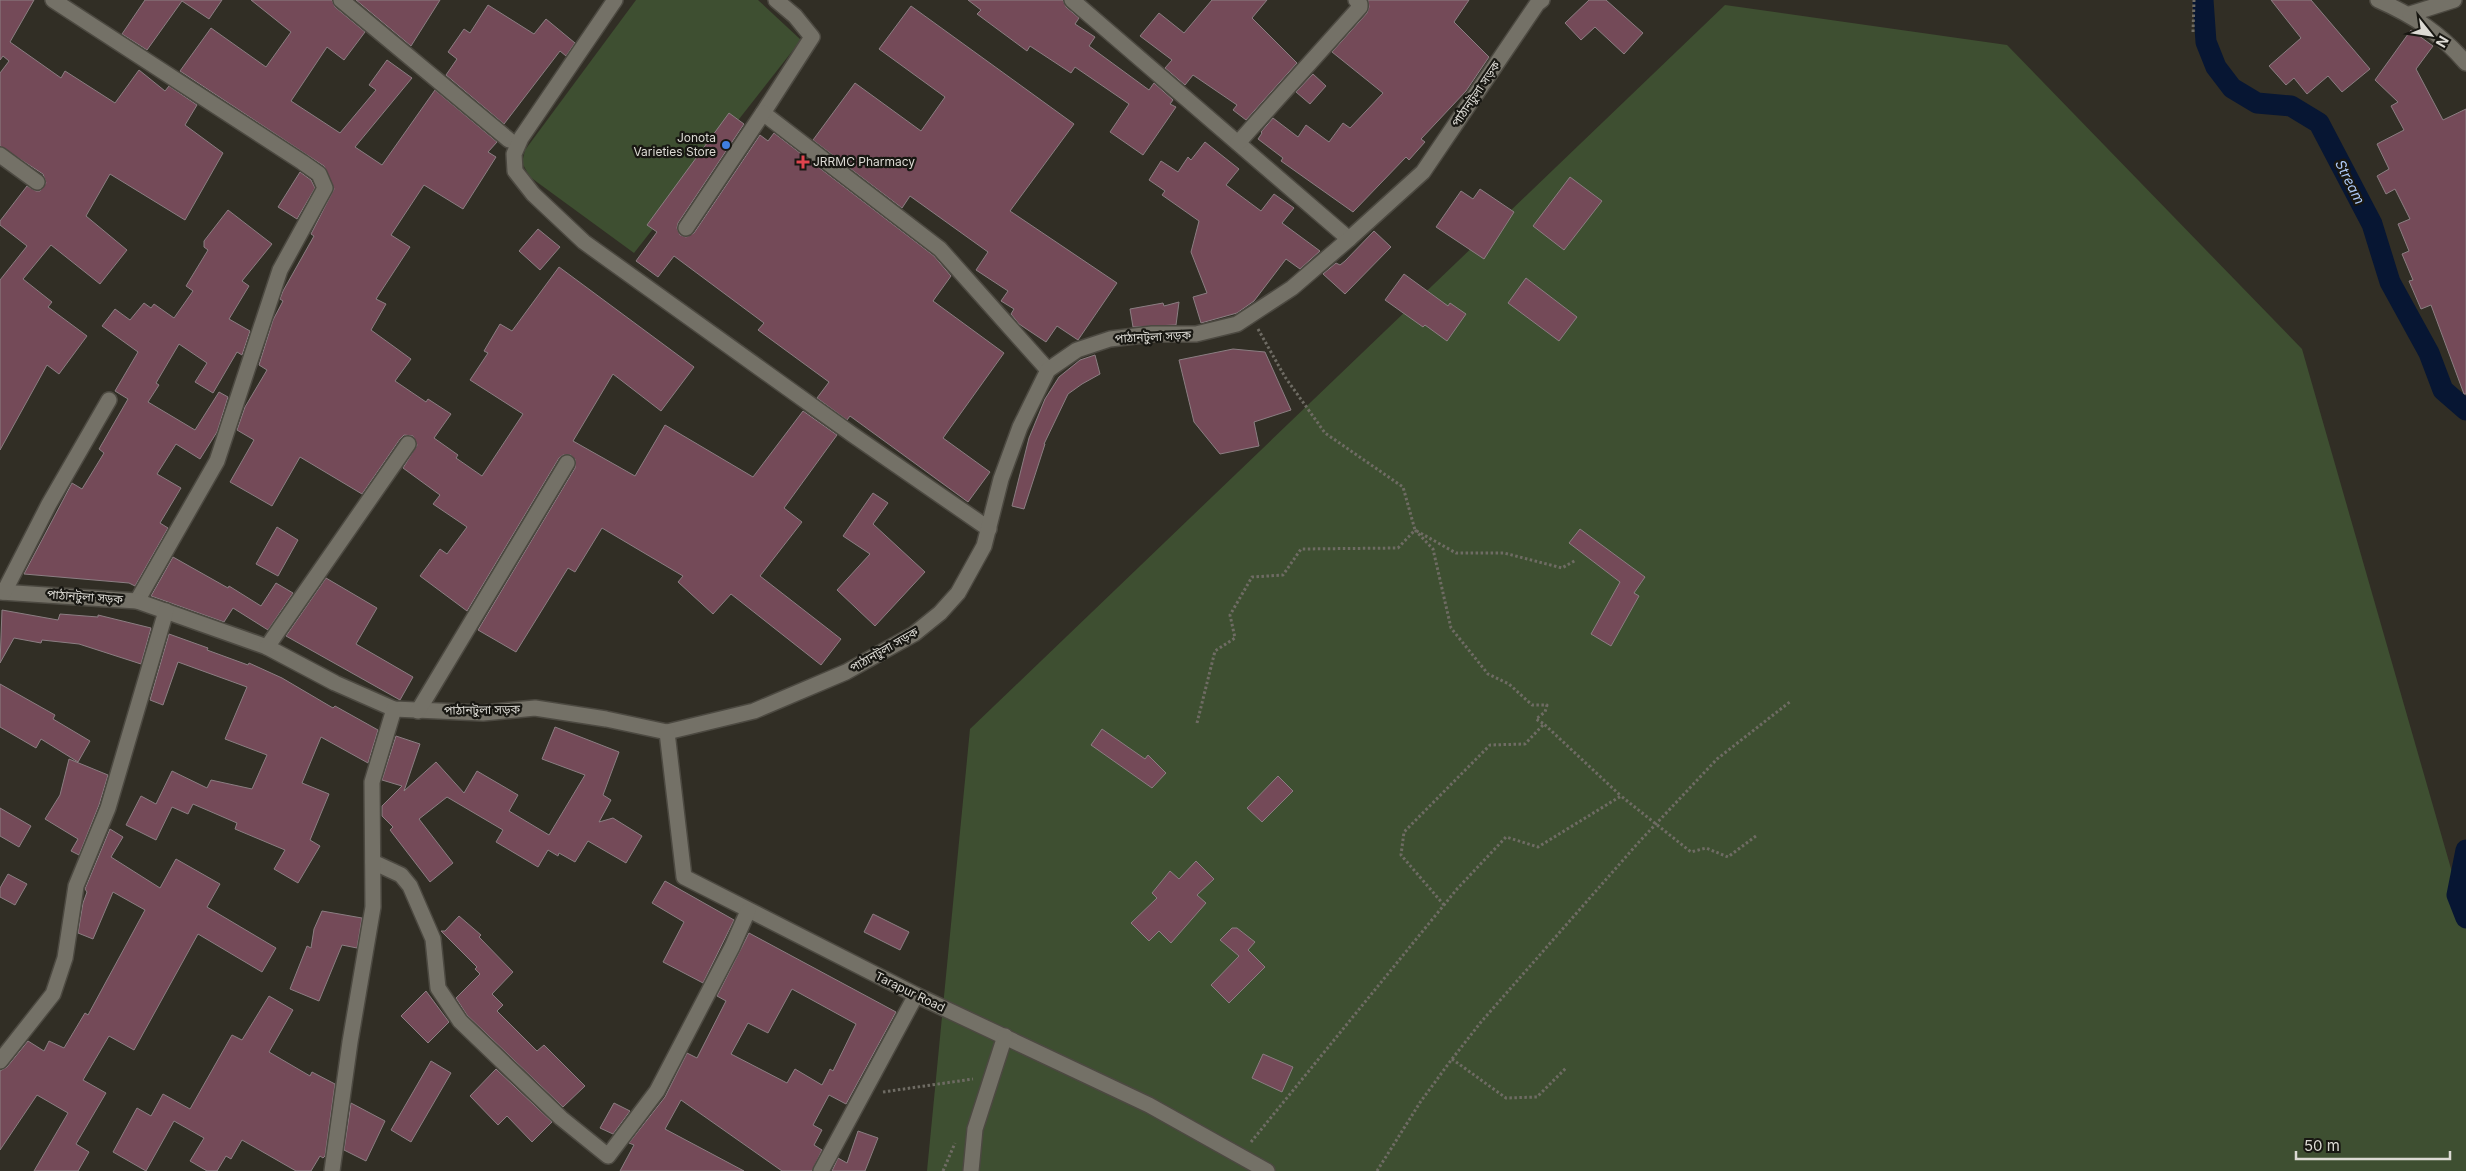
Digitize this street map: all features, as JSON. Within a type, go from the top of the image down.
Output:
[{"type":"street","points":[[53,0],[320,174],[325,188],[280,270],[217,461],[137,601]]},
{"type":"street","points":[[341,0],[509,140]]},
{"type":"street","points":[[615,0],[521,138],[514,154],[515,171],[533,194],[584,242],[853,435],[989,529]]},
{"type":"street","points":[[686,228],[812,38],[795,16],[776,0]]},
{"type":"street","points":[[1072,0],[1349,239]]},
{"type":"street","points":[[1238,143],[1360,7],[1356,0]]},
{"type":"street","name":"পাঠানটুলা সড়ক","points":[[2,592],[137,601],[267,647],[335,683],[394,709],[483,713],[535,708],[606,719],[667,732],[754,711],[846,672],[914,634],[940,613],[958,593],[984,546],[1001,479],[1020,427],[1048,370],[1077,350],[1110,339],[1152,334],[1196,334],[1237,324],[1292,288],[1423,172],[1537,4],[1542,0]]},
{"type":"street","points":[[2378,0],[2410,14],[2449,43],[2466,63]]},
{"type":"street","points":[[2410,14],[2454,0]]},
{"type":"street","points":[[764,113],[940,249],[1048,370]]},
{"type":"street","points":[[0,154],[37,182]]},
{"type":"street","points":[[2,592],[49,504],[109,400]]},
{"type":"street","points":[[267,647],[408,444]]},
{"type":"street","points":[[418,711],[567,463]]},
{"type":"street","points":[[0,1061],[53,994],[65,958],[76,886],[108,808],[166,611]]},
{"type":"street","points":[[332,1171],[350,1042],[373,907],[372,782],[394,709]]},
{"type":"street","name":"Tarapur Road","points":[[667,732],[684,877],[916,995],[1149,1105],[1267,1171]]},
{"type":"street","points":[[373,862],[401,875],[410,886],[432,939],[438,988],[460,1021],[561,1118],[608,1156],[657,1091],[732,946],[748,911]]},
{"type":"street","points":[[821,1171],[916,995]]},
{"type":"street","points":[[971,1171],[975,1129],[1005,1036]]},
{"type":"path","points":[[2193,32],[2194,0]]},
{"type":"path","points":[[1251,315],[1285,378],[1325,433],[1403,487],[1415,530],[1433,549],[1451,628],[1488,674],[1509,684],[1532,705],[1547,705],[1545,712],[1536,719],[1544,724],[1654,825],[1691,852],[1706,848],[1728,857],[1756,836]]},
{"type":"path","points":[[1415,530],[1456,553],[1504,553],[1562,568],[1576,560]]},
{"type":"path","points":[[1198,723],[1215,651],[1235,638],[1230,615],[1252,577],[1284,575],[1301,549],[1398,548],[1415,530]]},
{"type":"path","points":[[1377,1171],[1421,1101],[1481,1022],[1654,825],[1716,759],[1791,701]]},
{"type":"path","points":[[1444,904],[1401,855],[1404,832],[1490,744],[1525,744],[1544,724]]},
{"type":"path","points":[[1240,1157],[1444,904],[1506,837],[1538,847],[1622,796]]},
{"type":"path","points":[[1452,1059],[1506,1098],[1537,1097],[1566,1068]]},
{"type":"path","points":[[862,1094],[976,1079]]},
{"type":"green space","points":[[636,0],[758,0],[801,40],[634,253],[530,177],[522,163],[525,150]]},
{"type":"green space","points":[[1725,5],[2007,45],[2302,349],[2466,921],[2466,1171],[927,1171],[970,729]]},
{"type":"building","points":[[0,0],[34,0],[10,42],[61,78],[65,71],[115,103],[139,70],[165,91],[169,86],[197,105],[185,125],[223,153],[185,220],[110,174],[86,216],[127,250],[100,284],[51,245],[23,279],[52,302],[48,307],[87,336],[59,374],[47,365],[0,450],[0,280],[27,246],[0,225],[0,221],[27,186],[40,191],[46,183],[43,174],[0,146],[0,73],[9,61],[3,56],[0,60]]},
{"type":"building","points":[[145,0],[222,0],[209,19],[182,1],[147,50],[122,34]]},
{"type":"building","points":[[251,0],[332,0],[335,7],[365,32],[344,60],[327,47],[291,101],[340,133],[376,90],[369,85],[387,60],[412,78],[355,147],[382,165],[435,90],[497,142],[488,152],[496,157],[463,209],[424,185],[391,235],[410,247],[376,299],[386,304],[371,330],[411,359],[395,381],[426,402],[428,399],[451,414],[434,438],[458,455],[456,458],[482,476],[523,414],[470,380],[488,353],[484,351],[500,324],[512,331],[559,267],[694,367],[661,411],[613,374],[573,441],[635,476],[665,425],[753,477],[803,411],[837,435],[784,508],[802,522],[760,576],[841,639],[821,665],[731,594],[713,614],[678,582],[683,576],[602,528],[575,572],[568,568],[516,652],[478,630],[575,468],[575,459],[571,455],[563,455],[559,458],[467,611],[420,576],[440,549],[447,554],[467,527],[433,504],[440,495],[403,468],[417,445],[413,436],[404,435],[400,439],[362,494],[300,457],[272,506],[230,482],[254,440],[237,430],[245,407],[267,370],[259,365],[273,320],[283,301],[280,299],[314,236],[311,234],[334,189],[324,166],[180,71],[211,28],[266,67],[291,32]]},
{"type":"building","points":[[356,0],[440,0],[411,46]]},
{"type":"building","points":[[968,0],[1063,0],[1066,7],[1079,18],[1075,24],[1095,37],[1089,46],[1149,90],[1154,83],[1173,100],[1170,104],[1176,107],[1143,155],[1110,132],[1129,104],[1075,67],[1071,73],[1030,46],[1027,51],[977,14],[981,10]]},
{"type":"building","points":[[1212,0],[1267,0],[1252,18],[1297,63],[1246,120],[1233,110],[1237,105],[1193,75],[1185,85],[1165,68],[1172,60],[1140,36],[1159,13],[1184,33]]},
{"type":"building","points":[[1368,0],[1469,0],[1454,22],[1489,57],[1466,91],[1421,139],[1425,142],[1409,160],[1406,157],[1353,212],[1281,161],[1283,158],[1258,139],[1261,132],[1273,118],[1298,137],[1306,125],[1329,142],[1343,123],[1350,128],[1383,93],[1332,52],[1367,13],[1369,7]]},
{"type":"building","points":[[1589,0],[1606,0],[1643,33],[1624,54],[1595,27],[1581,40],[1565,23]]},
{"type":"building","points":[[2271,0],[2311,0],[2370,69],[2342,92],[2328,76],[2307,94],[2294,78],[2286,85],[2269,66],[2301,38]]},
{"type":"building","points":[[488,5],[534,34],[546,19],[575,43],[566,56],[560,51],[504,124],[446,75],[457,59],[448,52],[464,29],[470,33]]},
{"type":"building","points":[[911,6],[1074,124],[1010,211],[1117,283],[1078,340],[1057,326],[1046,342],[1019,324],[1011,314],[1014,309],[1001,301],[1008,291],[976,270],[988,252],[910,196],[902,208],[813,140],[855,83],[921,131],[945,97],[879,49]]},
{"type":"building","points":[[2411,30],[2433,46],[2416,69],[2443,120],[2466,109],[2466,394],[2464,394],[2431,305],[2421,309],[2409,281],[2413,280],[2402,254],[2409,251],[2398,224],[2410,219],[2395,189],[2386,194],[2377,176],[2389,169],[2377,144],[2404,130],[2391,106],[2398,102],[2375,80]]},
{"type":"building","points":[[1313,74],[1326,86],[1310,104],[1296,92]]},
{"type":"building","points":[[729,113],[744,124],[678,223],[677,228],[680,235],[686,237],[694,233],[760,135],[768,141],[774,133],[934,256],[951,276],[933,301],[1004,353],[943,438],[990,472],[968,502],[850,416],[847,420],[817,398],[829,382],[758,330],[764,323],[674,256],[658,277],[636,261],[657,232],[647,225]]},
{"type":"building","points":[[1205,142],[1239,169],[1226,185],[1261,211],[1274,194],[1294,208],[1282,223],[1320,251],[1300,269],[1286,259],[1254,301],[1237,313],[1201,323],[1193,297],[1207,293],[1191,252],[1199,221],[1162,195],[1165,191],[1149,180],[1161,161],[1178,172],[1188,157],[1191,160]]},
{"type":"building","points":[[300,172],[311,180],[315,188],[297,219],[278,207]]},
{"type":"building","points":[[1570,177],[1602,201],[1564,250],[1533,226]]},
{"type":"building","points":[[1480,189],[1514,212],[1484,259],[1436,227],[1461,191],[1473,199]]},
{"type":"building","points":[[228,210],[272,244],[242,281],[249,286],[229,319],[250,331],[242,355],[237,352],[213,393],[195,382],[207,363],[179,344],[156,383],[159,385],[148,402],[195,430],[219,392],[228,397],[217,432],[200,459],[176,444],[157,474],[181,488],[160,523],[168,528],[135,586],[129,583],[24,574],[72,483],[82,489],[104,453],[99,449],[128,399],[115,391],[138,352],[102,326],[115,309],[130,320],[144,303],[151,308],[154,304],[174,318],[193,291],[186,286],[208,250],[204,247],[204,241]]},
{"type":"building","points":[[538,229],[560,247],[540,270],[519,251]]},
{"type":"building","points":[[1374,231],[1391,247],[1345,294],[1323,274],[1336,263],[1340,265],[1345,261]]},
{"type":"building","points":[[1404,274],[1448,306],[1450,303],[1466,314],[1447,341],[1425,325],[1423,327],[1385,300]]},
{"type":"building","points":[[1526,278],[1577,317],[1559,341],[1508,303]]},
{"type":"building","points":[[1179,302],[1176,325],[1133,327],[1130,309],[1163,303],[1164,306]]},
{"type":"building","points":[[1233,349],[1265,352],[1291,410],[1254,422],[1259,446],[1220,454],[1194,422],[1179,360]]},
{"type":"building","points":[[1095,355],[1100,374],[1068,394],[1044,444],[1024,509],[1012,506],[1029,438],[1045,399],[1059,377],[1080,360]]},
{"type":"building","points":[[873,493],[888,503],[873,524],[925,572],[875,626],[837,590],[870,554],[843,536]]},
{"type":"building","points":[[277,527],[298,540],[278,576],[256,564]]},
{"type":"building","points":[[1580,529],[1645,577],[1634,593],[1639,596],[1611,646],[1591,634],[1620,582],[1569,543]]},
{"type":"building","points":[[173,557],[228,588],[229,586],[261,606],[276,583],[293,593],[268,630],[233,608],[224,622],[151,596]]},
{"type":"building","points":[[326,578],[377,608],[356,644],[413,677],[400,700],[286,636]]},
{"type":"building","points":[[2,610],[58,620],[60,614],[98,617],[98,615],[151,628],[141,664],[79,644],[42,640],[41,643],[14,638],[0,663]]},
{"type":"building","points":[[169,634],[248,665],[249,663],[282,678],[333,708],[335,706],[378,730],[368,763],[321,737],[302,783],[329,794],[310,840],[320,846],[298,883],[274,869],[285,850],[235,829],[237,823],[193,804],[188,814],[172,807],[156,840],[126,825],[141,796],[156,804],[172,771],[207,788],[211,780],[252,789],[267,755],[225,739],[247,687],[178,662],[163,705],[150,700]]},
{"type":"building","points":[[0,684],[55,715],[53,719],[90,741],[78,762],[41,739],[36,748],[0,727]]},
{"type":"building","points":[[555,727],[619,752],[603,795],[611,800],[599,822],[613,818],[642,836],[626,863],[588,841],[575,862],[559,853],[558,856],[548,850],[538,867],[496,842],[503,830],[447,797],[419,819],[453,863],[430,882],[390,830],[393,827],[382,816],[382,806],[402,786],[382,780],[396,736],[420,744],[404,791],[436,762],[464,793],[477,771],[518,795],[509,811],[549,835],[585,775],[542,759]]},
{"type":"building","points":[[1102,729],[1145,759],[1148,755],[1166,773],[1152,788],[1091,745]]},
{"type":"building","points":[[69,759],[108,775],[99,805],[79,855],[71,851],[78,839],[45,819],[60,795]]},
{"type":"building","points":[[1278,776],[1293,791],[1262,822],[1247,808]]},
{"type":"building","points":[[0,808],[31,826],[19,847],[0,836]]},
{"type":"building","points":[[110,829],[123,837],[111,857],[160,888],[176,859],[220,884],[207,907],[276,948],[262,972],[198,934],[134,1050],[109,1036],[83,1080],[106,1093],[76,1144],[89,1152],[78,1171],[34,1171],[68,1113],[37,1095],[0,1150],[0,1071],[7,1067],[28,1041],[44,1051],[49,1041],[64,1048],[85,1013],[88,1015],[145,910],[113,892],[93,939],[78,933],[83,903],[87,892],[85,889]]},
{"type":"building","points":[[1196,861],[1214,879],[1197,895],[1206,903],[1171,943],[1159,931],[1149,941],[1131,923],[1157,898],[1152,893],[1170,871],[1179,879]]},
{"type":"building","points":[[8,874],[27,884],[15,905],[0,897],[0,888]]},
{"type":"building","points":[[665,881],[734,920],[703,983],[663,962],[684,922],[652,903]]},
{"type":"building","points":[[322,911],[362,918],[357,948],[342,945],[319,1001],[290,989],[307,946],[311,948],[314,929]]},
{"type":"building","points":[[873,914],[909,932],[900,950],[864,932]]},
{"type":"building","points":[[459,916],[481,935],[479,937],[513,972],[492,994],[503,1005],[497,1011],[537,1051],[544,1045],[585,1086],[563,1107],[467,1015],[456,998],[480,974],[475,969],[477,967],[441,931],[445,931]]},
{"type":"building","points":[[1232,928],[1237,928],[1255,942],[1248,950],[1265,967],[1229,1003],[1211,985],[1239,956],[1220,940]]},
{"type":"building","points":[[749,933],[896,1012],[846,1104],[829,1095],[813,1125],[822,1130],[814,1145],[822,1150],[812,1171],[782,1171],[681,1100],[665,1129],[744,1171],[620,1171],[634,1145],[629,1143],[665,1097],[687,1053],[697,1058],[726,1001],[717,996]],"holes":[[[792,989],[856,1024],[833,1071],[830,1069],[822,1085],[795,1069],[787,1083],[731,1054],[748,1023],[768,1033]]]},
{"type":"building","points":[[426,991],[449,1022],[428,1043],[401,1016]]},
{"type":"building","points":[[269,996],[293,1010],[269,1052],[310,1076],[312,1072],[335,1084],[325,1156],[323,1158],[320,1156],[311,1171],[296,1171],[242,1140],[231,1159],[226,1156],[217,1171],[207,1171],[190,1161],[204,1138],[174,1121],[146,1171],[113,1152],[137,1108],[151,1116],[163,1094],[190,1109],[232,1035],[242,1040]]},
{"type":"building","points":[[1263,1054],[1293,1067],[1282,1092],[1252,1078]]},
{"type":"building","points":[[431,1061],[451,1073],[411,1142],[391,1130]]},
{"type":"building","points":[[496,1069],[552,1122],[532,1142],[507,1116],[498,1125],[470,1096]]},
{"type":"building","points":[[351,1103],[385,1121],[366,1161],[344,1150]]},
{"type":"building","points":[[614,1103],[630,1111],[613,1134],[600,1128]]},
{"type":"building","points":[[858,1131],[878,1138],[865,1171],[832,1171],[838,1158],[847,1163]]},
{"type":"waterway","name":"Stream","points":[[2203,0],[2206,42],[2216,67],[2232,88],[2257,103],[2291,106],[2319,123],[2372,224],[2390,282],[2429,353],[2443,390],[2466,410]]},
{"type":"waterway","name":"Stream","points":[[2466,850],[2457,895],[2466,918]]},
{"type":"place","name":"Jonota Varieties Store","points":[[726,145]]},
{"type":"place","name":"JRRMC Pharmacy","points":[[803,162]]}]
